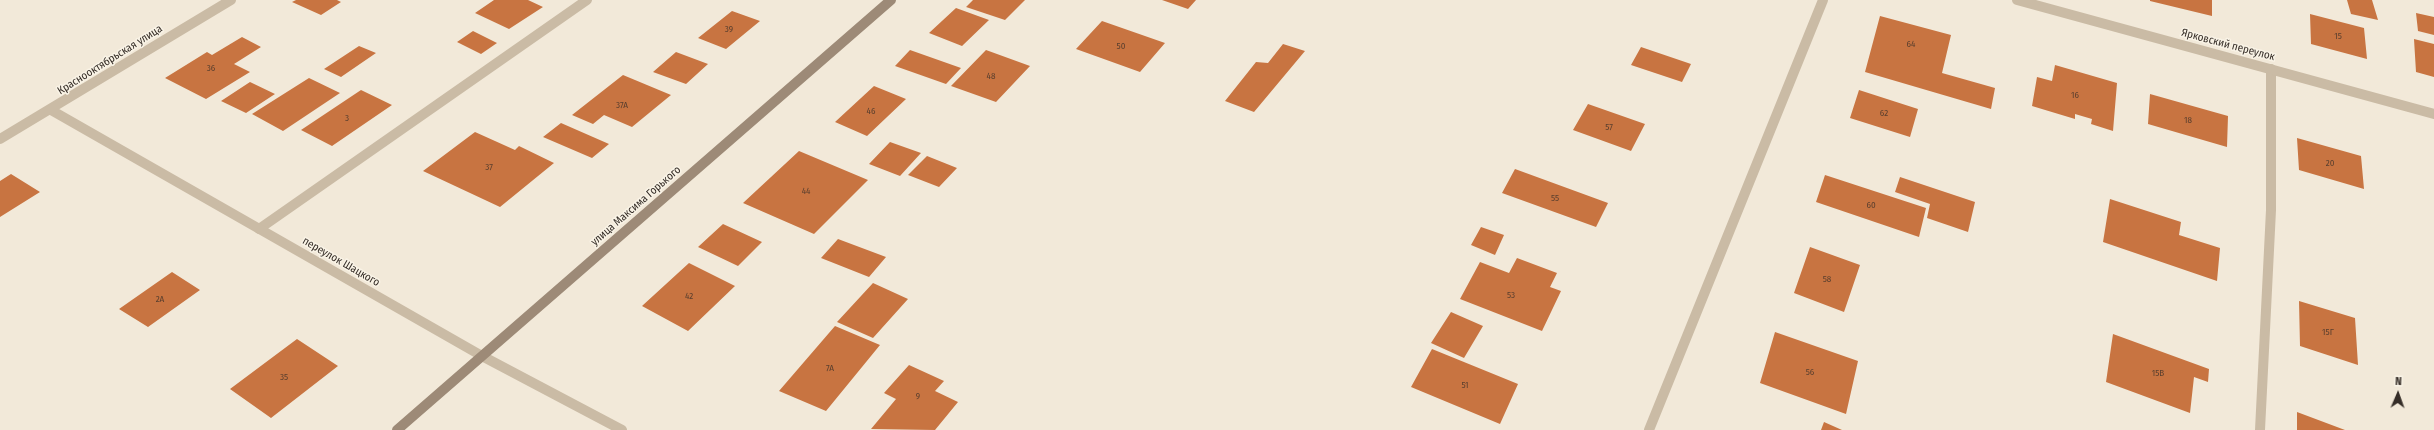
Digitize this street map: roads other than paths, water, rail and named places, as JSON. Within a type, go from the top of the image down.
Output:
[{"type":"main road","name":"улица Максима Горького","points":[[397,430],[891,0]]},
{"type":"street","name":"Краснооктябрьская улица","points":[[0,139],[51,110],[231,0]]},
{"type":"street","points":[[259,229],[587,0]]},
{"type":"street","points":[[1649,430],[1822,0]]},
{"type":"street","name":"Ярковский переулок","points":[[2017,0],[2434,114]]},
{"type":"street","points":[[2260,430],[2271,210],[2270,69]]},
{"type":"street","name":"переулок Шацкого","points":[[51,110],[482,356],[622,430]]}]
